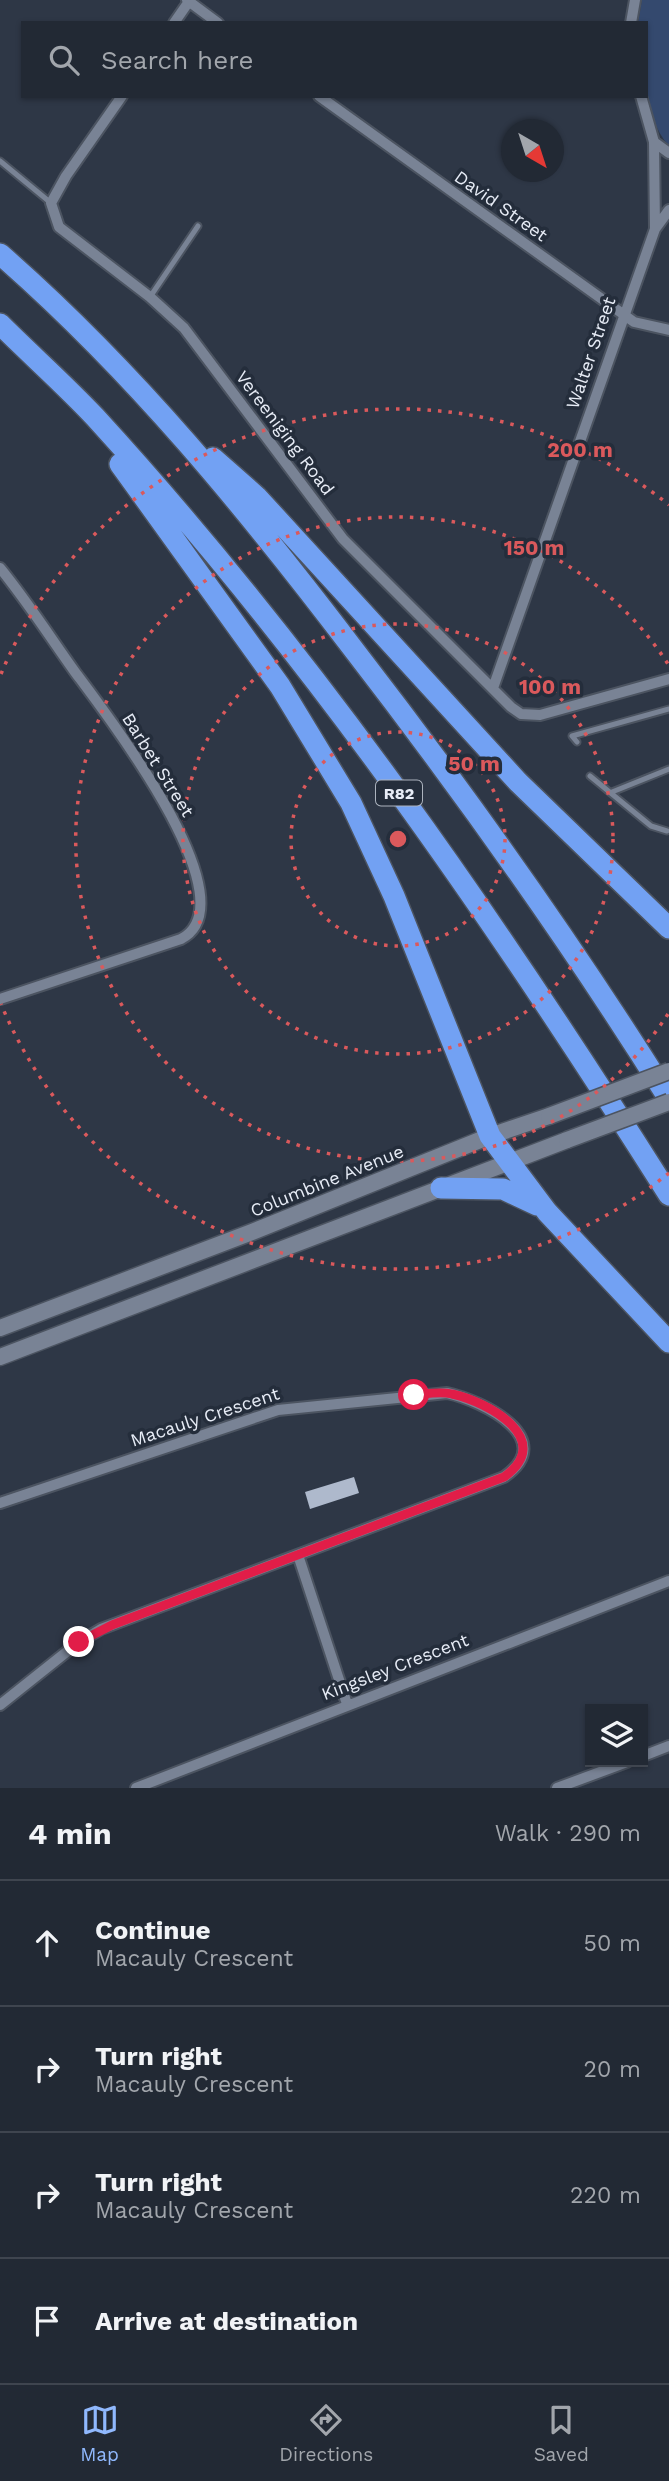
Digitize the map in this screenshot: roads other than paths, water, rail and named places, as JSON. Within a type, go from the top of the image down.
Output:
[{"type":"highway","name":"R82","points":[[0,254],[48,296],[188,441],[315,598],[466,798],[581,962],[669,1100]]},
{"type":"highway","name":"R82","points":[[0,324],[93,416],[254,606],[393,784],[519,962],[669,1195]]},
{"type":"highway","points":[[93,416],[128,477],[243,632],[339,781],[394,896],[490,1136],[547,1212],[669,1342]]},
{"type":"highway","points":[[188,441],[228,467],[518,782],[669,928]]},
{"type":"highway","points":[[442,1188],[503,1189],[547,1212]]},
{"type":"main road","name":"Columbine Avenue","points":[[0,1328],[252,1232],[490,1136],[669,1071]]},
{"type":"main road","points":[[0,1357],[669,1100]]},
{"type":"street","points":[[175,21],[189,0],[215,21]]},
{"type":"street","points":[[626,0],[631,20]]},
{"type":"street","points":[[631,20],[635,0]]},
{"type":"street","points":[[51,204],[66,176],[121,98]]},
{"type":"street","name":"David Street","points":[[322,98],[624,314],[642,325],[669,330]]},
{"type":"street","name":"Walter Street","points":[[642,98],[654,142],[655,229]]},
{"type":"street","points":[[654,142],[669,153]]},
{"type":"street","name":"Vereeniging Road","points":[[51,204],[59,227],[150,297],[184,328],[343,539],[511,707],[530,716],[669,679]]},
{"type":"street","name":"Walter Street","points":[[493,688],[655,229],[669,211]]},
{"type":"street","name":"Barbet Street","points":[[0,568],[151,780],[181,835],[201,907],[196,926],[181,939],[0,999]]},
{"type":"street","name":"Macauly Crescent","points":[[0,1503],[293,1407],[447,1393],[469,1400],[496,1414],[520,1436],[524,1456],[520,1464],[504,1477],[90,1634],[0,1705]]},
{"type":"street","points":[[298,1555],[347,1704]]},
{"type":"street","name":"Kingsley Crescent","points":[[136,1788],[669,1581]]},
{"type":"street","points":[[648,1754],[669,1746]]},
{"type":"street","points":[[557,1788],[614,1767]]},
{"type":"lane","points":[[0,161],[51,204]]},
{"type":"lane","points":[[150,297],[198,226]]},
{"type":"lane","points":[[577,741],[572,736],[669,709]]},
{"type":"lane","points":[[612,792],[669,769]]},
{"type":"lane","points":[[590,776],[651,826],[667,831]]}]
